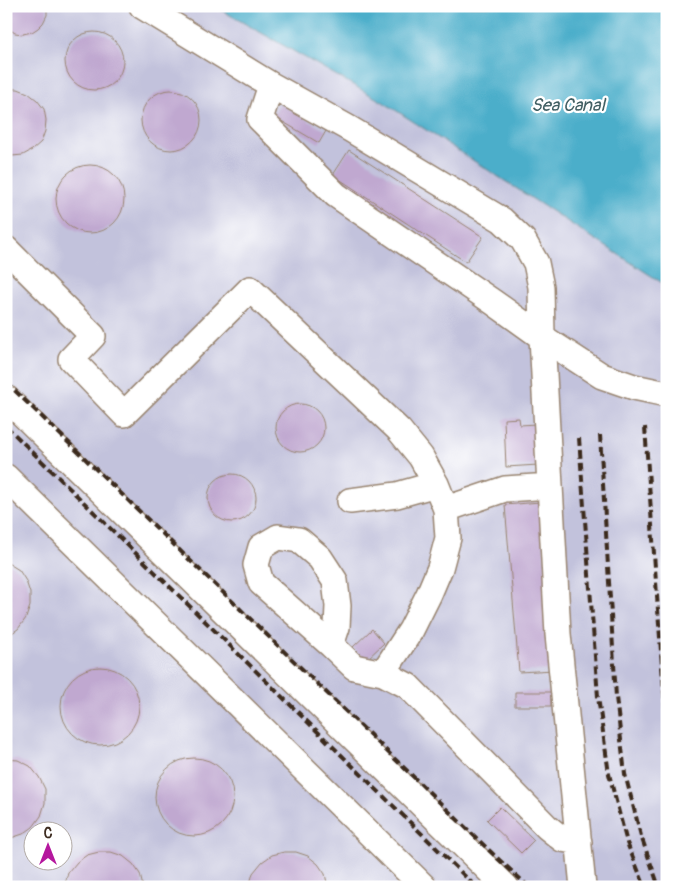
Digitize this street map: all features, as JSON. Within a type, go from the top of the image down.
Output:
[{"type":"lane","points":[[142,6],[271,85],[350,129],[502,220],[524,240],[536,263],[541,287],[558,634],[583,887]]},
{"type":"lane","points":[[271,85],[260,120],[336,195],[542,337],[602,376],[634,387],[667,394]]},
{"type":"lane","points":[[6,249],[93,336],[71,359],[124,414],[250,288],[399,430],[421,457],[436,484],[446,509],[448,538],[440,568],[429,594],[411,630],[383,673]]},
{"type":"lane","points":[[6,398],[506,887]]},
{"type":"lane","points":[[6,478],[424,887]]},
{"type":"lane","points":[[350,501],[397,495],[436,484]]},
{"type":"lane","points":[[446,509],[506,489],[550,486]]},
{"type":"lane","points":[[331,645],[354,667],[383,673],[408,686],[547,827],[562,839],[578,842]]},
{"type":"shaded area","points":[[6,6],[214,6],[383,102],[667,286],[667,887],[6,887]]},
{"type":"water","name":"Sea Canal","points":[[214,6],[667,6],[667,286],[383,102]]},
{"type":"building","points":[[6,6],[47,6],[47,15],[43,23],[32,32],[15,33],[6,27]]},
{"type":"building","points":[[88,32],[100,32],[115,40],[123,55],[123,67],[115,82],[100,90],[88,90],[73,82],[65,67],[65,55],[73,40]]},
{"type":"building","points":[[6,89],[18,89],[28,93],[44,109],[45,131],[41,142],[23,155],[6,155]]},
{"type":"building","points":[[171,90],[188,95],[196,103],[201,120],[196,137],[188,145],[171,150],[154,145],[146,137],[141,120],[146,103],[154,95]]},
{"type":"building","points":[[280,104],[326,131],[319,143],[273,116]]},
{"type":"building","points":[[349,150],[483,237],[466,262],[333,175]]},
{"type":"building","points":[[90,165],[103,168],[114,175],[121,186],[124,199],[121,212],[114,223],[103,230],[90,233],[77,230],[66,223],[59,212],[56,199],[59,186],[66,175],[77,168]]},
{"type":"building","points":[[295,404],[305,404],[314,408],[320,414],[324,428],[320,442],[314,448],[305,452],[295,452],[286,448],[280,442],[276,433],[276,423],[280,414],[286,408]]},
{"type":"building","points":[[519,418],[520,425],[536,424],[538,465],[506,467],[504,419]]},
{"type":"building","points":[[227,474],[237,474],[246,478],[252,484],[255,489],[255,507],[246,518],[237,522],[227,522],[218,518],[212,512],[208,503],[208,493],[212,484],[218,478]]},
{"type":"building","points":[[540,502],[554,670],[519,672],[505,505]]},
{"type":"building","points":[[6,562],[19,570],[26,581],[30,593],[30,606],[26,618],[18,629],[6,637]]},
{"type":"building","points":[[372,629],[384,643],[366,660],[353,647]]},
{"type":"building","points":[[92,667],[108,667],[122,673],[133,684],[139,698],[139,714],[133,728],[122,739],[108,745],[92,745],[78,739],[67,728],[61,714],[61,698],[67,684],[78,673]]},
{"type":"building","points":[[515,692],[551,692],[551,706],[515,706]]},
{"type":"building","points":[[186,758],[202,758],[216,764],[227,775],[233,789],[233,805],[227,819],[216,830],[202,836],[186,836],[172,830],[161,819],[155,805],[155,789],[161,775],[172,764]]},
{"type":"building","points":[[6,759],[18,760],[30,766],[39,777],[45,789],[45,803],[38,820],[22,820],[22,834],[11,838],[6,837]]},
{"type":"building","points":[[500,807],[534,840],[521,853],[487,820]]},
{"type":"building","points":[[111,852],[123,856],[133,864],[140,874],[143,887],[64,887],[68,873],[77,862],[87,855]]},
{"type":"building","points":[[296,852],[308,856],[318,864],[325,874],[328,887],[249,887],[253,873],[262,862],[272,855]]},
{"type":"railway","points":[[6,382],[529,887]]},
{"type":"railway","points":[[6,426],[476,887]]},
{"type":"railway","points":[[645,427],[667,736]]},
{"type":"railway","points":[[600,435],[616,697],[625,774],[641,836],[659,887]]},
{"type":"railway","points":[[579,438],[598,697],[609,774],[627,843],[645,887]]}]
